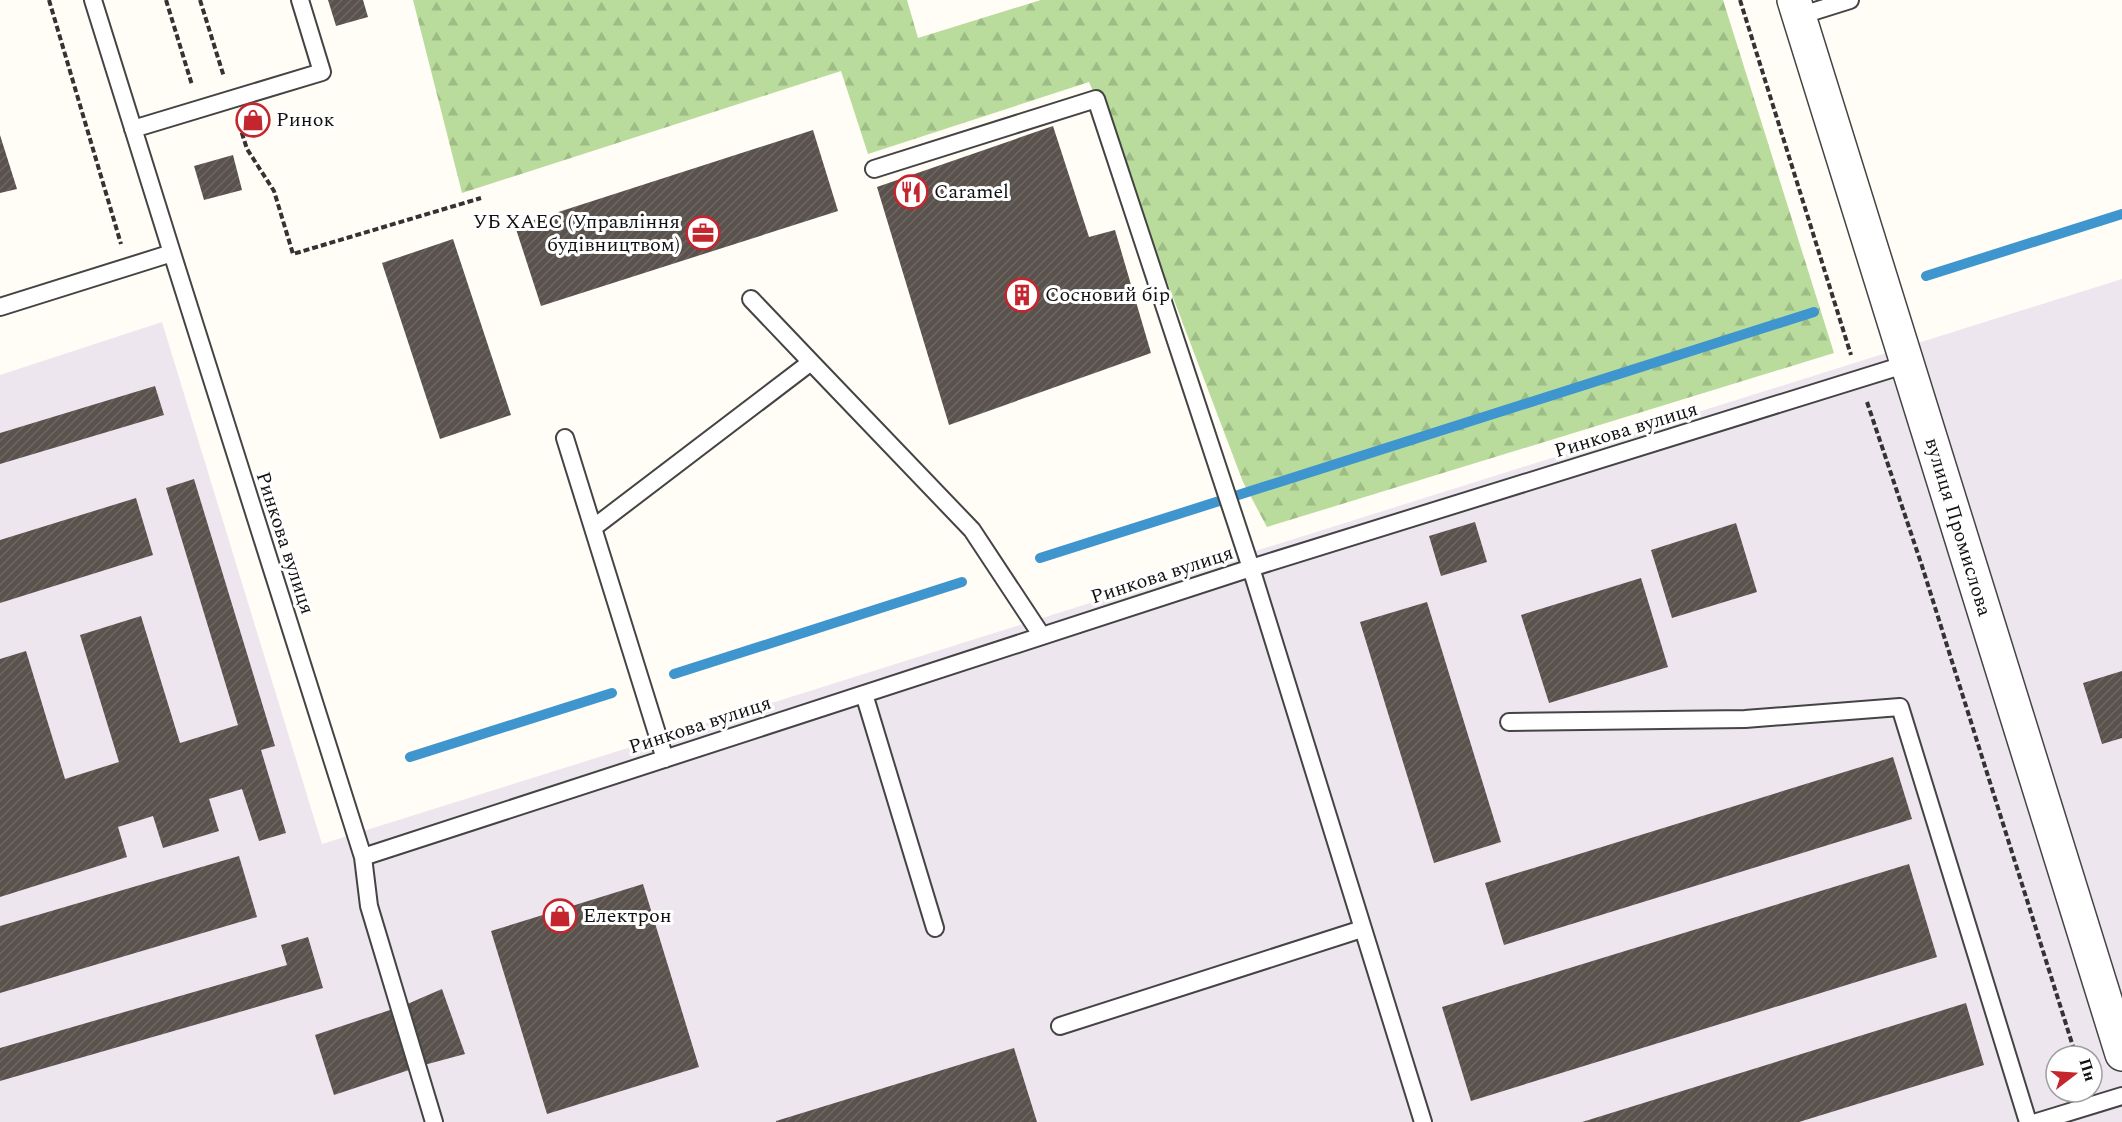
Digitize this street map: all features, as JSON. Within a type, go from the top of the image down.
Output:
[{"type":"street","name":"вулиця Промислова","points":[[1796,8],[2122,1054]]},
{"type":"lane","name":"Ринкова вулиця","points":[[93,0],[363,857],[1251,568],[1907,364]]},
{"type":"lane","points":[[133,129],[322,72],[300,0]]},
{"type":"lane","points":[[1796,8],[1850,0]]},
{"type":"lane","points":[[874,169],[1096,99],[1251,568],[1423,1122]]},
{"type":"lane","points":[[0,308],[171,253]]},
{"type":"lane","points":[[751,299],[972,530],[1042,636]]},
{"type":"lane","points":[[593,528],[812,362]]},
{"type":"lane","points":[[565,438],[665,759]]},
{"type":"lane","points":[[864,694],[935,928]]},
{"type":"lane","points":[[1509,722],[1745,719],[1900,707],[2028,1122]]},
{"type":"lane","points":[[363,857],[369,906],[434,1122]]},
{"type":"lane","points":[[1060,1026],[1362,929]]},
{"type":"lane","points":[[2037,1122],[2122,1096]]},
{"type":"path","points":[[49,0],[128,267]]},
{"type":"path","points":[[166,0],[200,109]]},
{"type":"path","points":[[200,0],[247,149],[273,191],[293,254],[481,198]]},
{"type":"path","points":[[1740,0],[1843,332],[1922,566],[2072,1044]]},
{"type":"shaded area","points":[[2122,279],[2122,1122],[0,1122],[0,375],[162,322],[322,844]]},
{"type":"green space","points":[[413,0],[907,0],[918,38],[1041,0],[1723,0],[1834,353],[1267,527],[1243,482],[1105,118],[1089,82],[868,154],[841,71],[462,193]]},
{"type":"building","points":[[328,0],[363,0],[368,17],[336,26]]},
{"type":"building","name":"Сосновий бір","points":[[1053,126],[1089,237],[1115,230],[1151,353],[949,425],[877,187]]},
{"type":"building","points":[[813,130],[838,211],[541,306],[515,226]]},
{"type":"building","points":[[0,135],[17,189],[0,193]]},
{"type":"building","points":[[233,155],[242,190],[204,200],[194,166]]},
{"type":"building","points":[[453,239],[511,415],[440,439],[382,263]]},
{"type":"building","points":[[155,386],[164,415],[0,464],[0,433]]},
{"type":"building","points":[[194,479],[275,746],[261,750],[286,833],[259,841],[242,789],[209,799],[219,831],[163,848],[153,816],[118,827],[127,857],[0,897],[0,659],[26,651],[65,779],[119,762],[80,635],[141,616],[180,743],[238,725],[166,488]]},
{"type":"building","points":[[136,498],[153,555],[0,603],[0,540]]},
{"type":"building","points":[[1475,522],[1487,562],[1441,576],[1429,536]]},
{"type":"building","points":[[1736,523],[1757,592],[1672,618],[1651,550]]},
{"type":"building","points":[[1641,578],[1668,667],[1549,703],[1521,615]]},
{"type":"building","points":[[1427,602],[1501,842],[1434,863],[1360,622]]},
{"type":"building","points":[[2122,671],[2122,738],[2102,744],[2083,683]]},
{"type":"building","points":[[1893,757],[1912,819],[1504,945],[1485,883]]},
{"type":"building","points":[[239,856],[257,917],[0,993],[0,926]]},
{"type":"building","points":[[1909,864],[1937,957],[1471,1101],[1442,1007]]},
{"type":"building","points":[[643,884],[699,1067],[547,1114],[491,931]]},
{"type":"building","points":[[308,937],[323,988],[0,1081],[0,1048],[287,965],[281,945]]},
{"type":"building","points":[[442,989],[465,1054],[334,1095],[315,1035],[405,1005]]},
{"type":"building","points":[[1966,1003],[1984,1065],[1799,1122],[1582,1122]]},
{"type":"building","points":[[1014,1048],[1037,1122],[776,1122],[776,1121]]},
{"type":"waterway","points":[[1926,276],[2122,214]]},
{"type":"waterway","points":[[1040,558],[1814,312]]},
{"type":"waterway","points":[[674,674],[962,582]]},
{"type":"waterway","points":[[410,757],[612,693]]},
{"type":"place","name":"Ринок","points":[[253,120]]},
{"type":"place","name":"Caramel","points":[[911,192]]},
{"type":"place","name":"УБ ХАЕС (Управління будівництвом)","points":[[703,233]]},
{"type":"place","name":"Сосновий бір","points":[[1022,295]]},
{"type":"place","name":"Електрон","points":[[560,916]]}]
